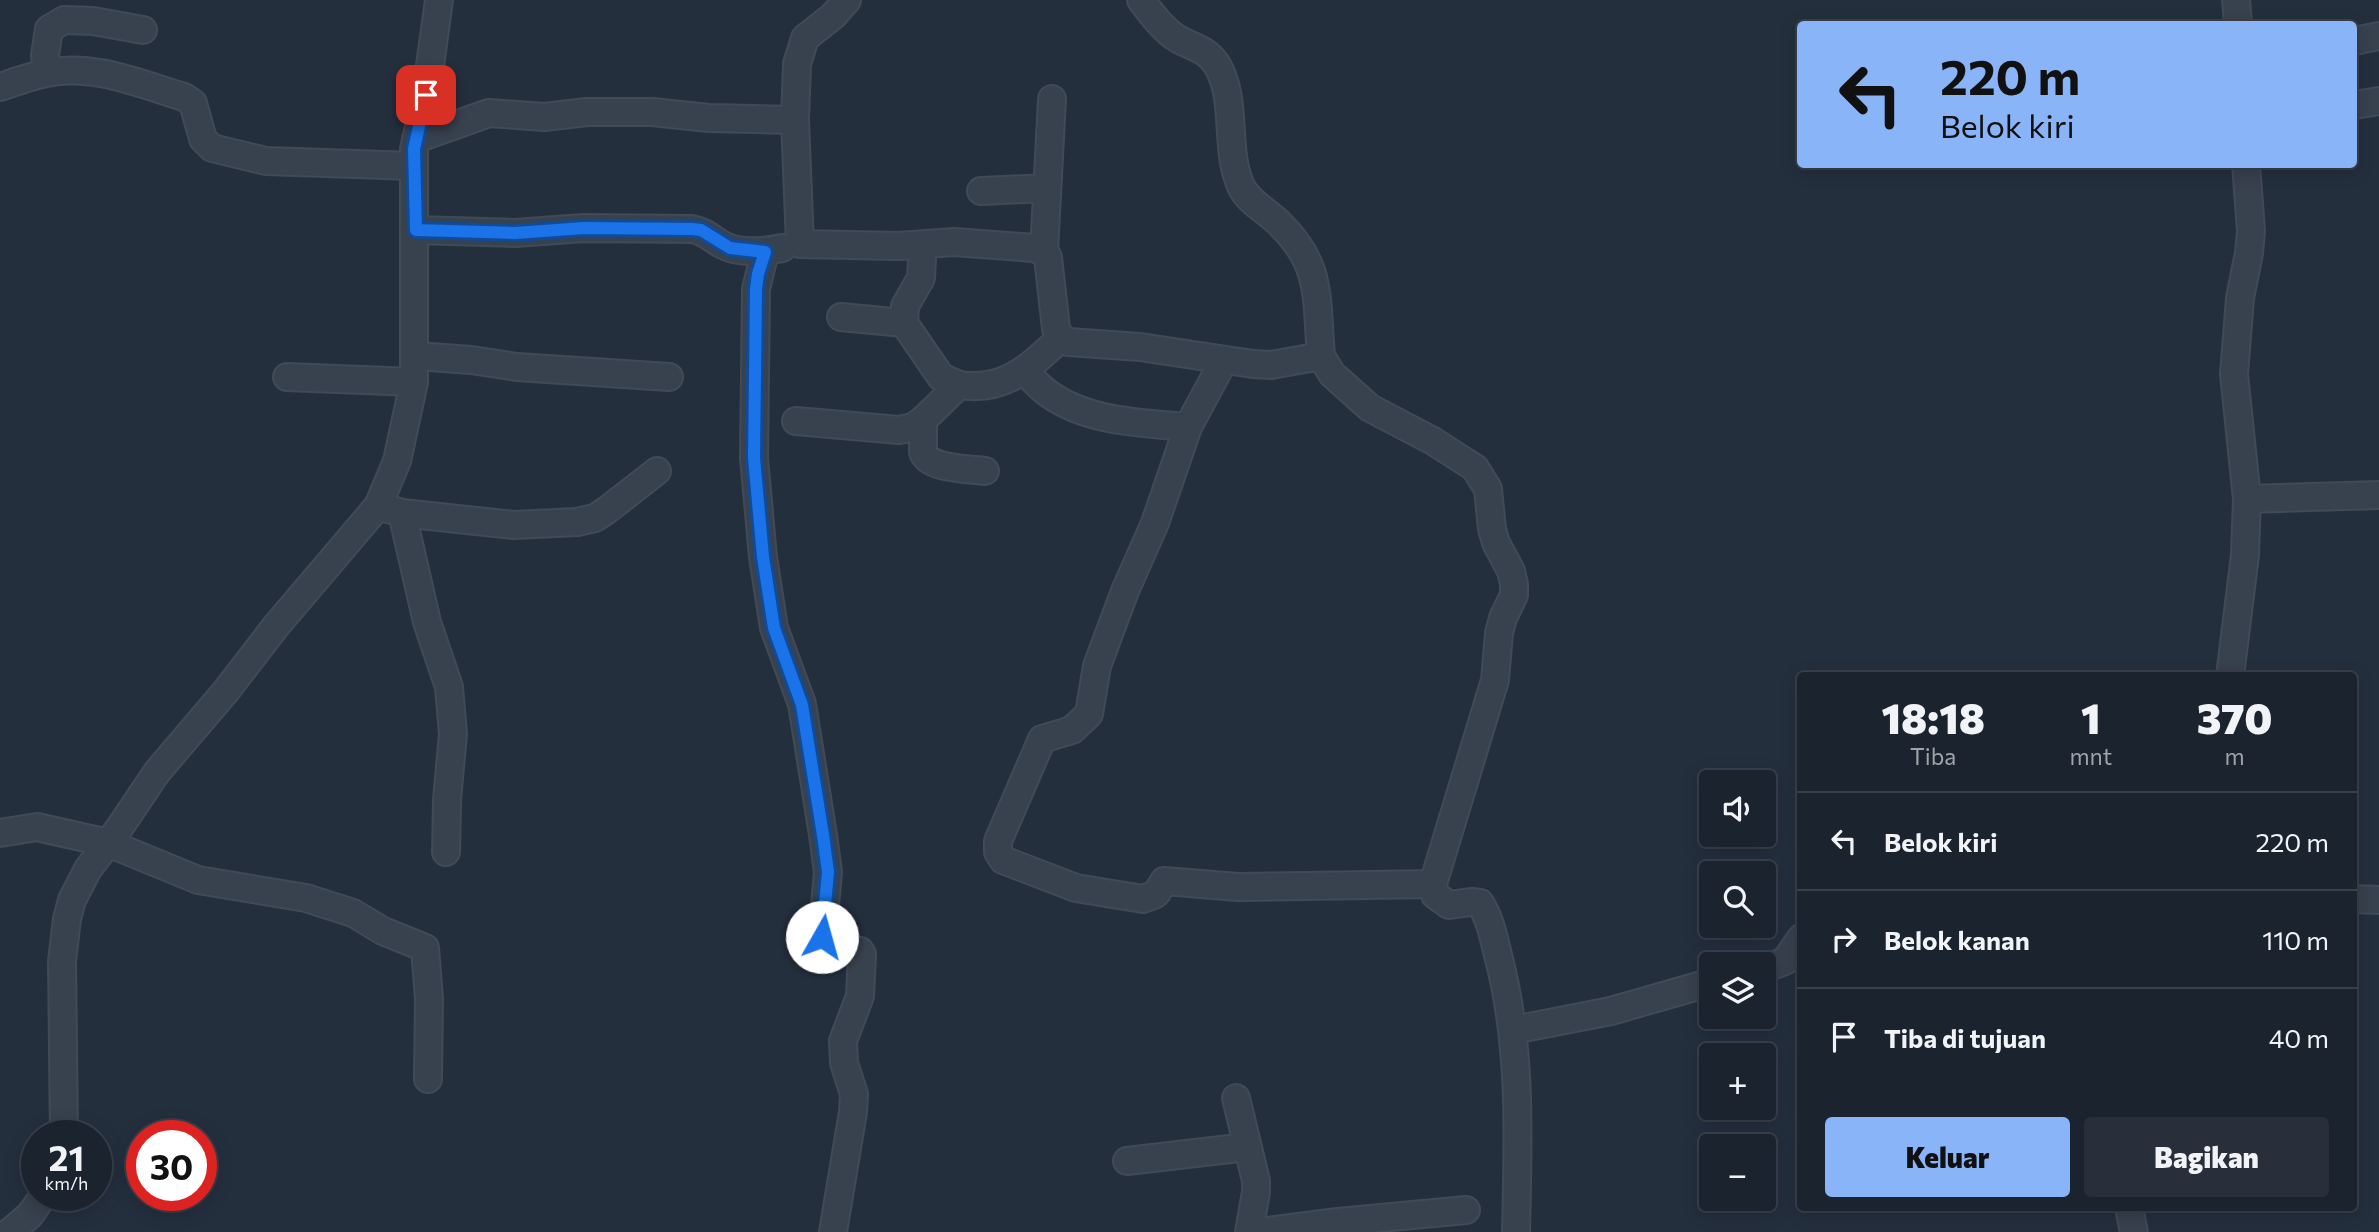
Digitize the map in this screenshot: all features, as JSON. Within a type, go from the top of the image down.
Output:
[{"type":"street","points":[[439,0],[414,166],[414,382],[397,461],[390,510],[449,687],[453,734],[446,852]]},
{"type":"street","points":[[800,244],[795,120],[797,64],[805,38],[833,16],[847,0]]},
{"type":"street","points":[[1141,0],[1169,33],[1205,51],[1217,65],[1224,85],[1236,169],[1241,185],[1246,195],[1279,223],[1299,245],[1312,268],[1317,288],[1321,356],[1325,366],[1370,408],[1433,441],[1475,468],[1489,489],[1492,529],[1511,571],[1514,595],[1503,618],[1494,680],[1433,884],[1435,895],[1448,905],[1471,902],[1480,904],[1485,911],[1503,974],[1514,1030],[1518,1080],[1516,1232]]},
{"type":"street","points":[[2236,0],[2238,21]]},
{"type":"street","points":[[47,72],[45,55],[49,29],[64,20],[93,21],[143,30]]},
{"type":"street","points":[[2357,40],[2379,36]]},
{"type":"street","points":[[0,87],[47,72],[78,71],[110,75],[184,97],[193,103],[203,139],[212,148],[266,161],[414,166]]},
{"type":"street","points":[[1052,99],[1044,252],[1050,264],[1056,329],[1061,338],[1068,342],[1140,347],[1271,365],[1321,356]]},
{"type":"street","points":[[2357,105],[2379,101]]},
{"type":"street","points":[[416,139],[489,113],[544,117],[587,112],[652,112],[709,118],[795,120]]},
{"type":"street","points":[[2230,672],[2245,555],[2247,499],[2234,374],[2239,298],[2251,231],[2246,168]]},
{"type":"street","points":[[981,191],[1047,188]]},
{"type":"street","points":[[416,230],[515,233],[584,228],[692,229],[701,230],[730,248],[765,252],[800,244],[899,246],[954,242],[1034,248],[1044,252]]},
{"type":"street","points":[[919,245],[922,259],[921,278],[905,306],[904,323],[941,377],[959,385],[996,384],[1025,371],[1061,338]]},
{"type":"street","points":[[765,252],[756,289],[753,440],[763,557],[774,628],[802,705],[823,835],[828,872],[822,940],[828,945],[860,951],[862,954],[860,996],[843,1041],[844,1063],[853,1094],[853,1112],[833,1232]]},
{"type":"street","points":[[841,317],[904,323]]},
{"type":"street","points":[[416,356],[517,367],[669,377]]},
{"type":"street","points":[[1224,360],[1188,427],[1155,523],[1125,591],[1097,666],[1089,714],[1072,730],[1042,739],[998,841],[998,852],[1003,860],[1076,888],[1143,898],[1156,894],[1164,881],[1238,887],[1433,884]]},
{"type":"street","points":[[1025,371],[1049,394],[1083,412],[1135,422],[1188,427]]},
{"type":"street","points":[[287,377],[414,382]]},
{"type":"street","points":[[796,421],[898,430],[913,427],[923,421],[959,385]]},
{"type":"street","points":[[923,421],[923,452],[930,463],[985,471]]},
{"type":"street","points":[[390,510],[496,524],[578,522],[594,518],[607,510],[657,471]]},
{"type":"street","points":[[2247,499],[2379,495]]},
{"type":"street","points":[[64,1120],[62,961],[66,919],[72,900],[88,869],[157,772],[226,691],[269,634],[390,510]]},
{"type":"street","points":[[0,833],[37,827],[108,843],[198,880],[306,898],[353,914],[425,948],[429,999],[428,1079]]},
{"type":"street","points":[[2357,899],[2379,900]]},
{"type":"street","points":[[1776,964],[1785,961],[1797,944]]},
{"type":"street","points":[[1514,1030],[1611,1011],[1699,986]]},
{"type":"street","points":[[1236,1098],[1256,1192],[1249,1232]]},
{"type":"street","points":[[1128,1161],[1248,1147]]},
{"type":"street","points":[[1260,1232],[1466,1210]]},
{"type":"street","points":[[19,1228],[33,1211]]},
{"type":"street","points":[[2130,1211],[2134,1232]]},
{"type":"route","points":[[426,95],[414,149],[416,230],[515,233],[584,228],[692,229],[701,230],[730,248],[765,252],[756,289],[754,458],[763,557],[774,628],[802,705],[823,835],[828,872],[822,937]]}]
